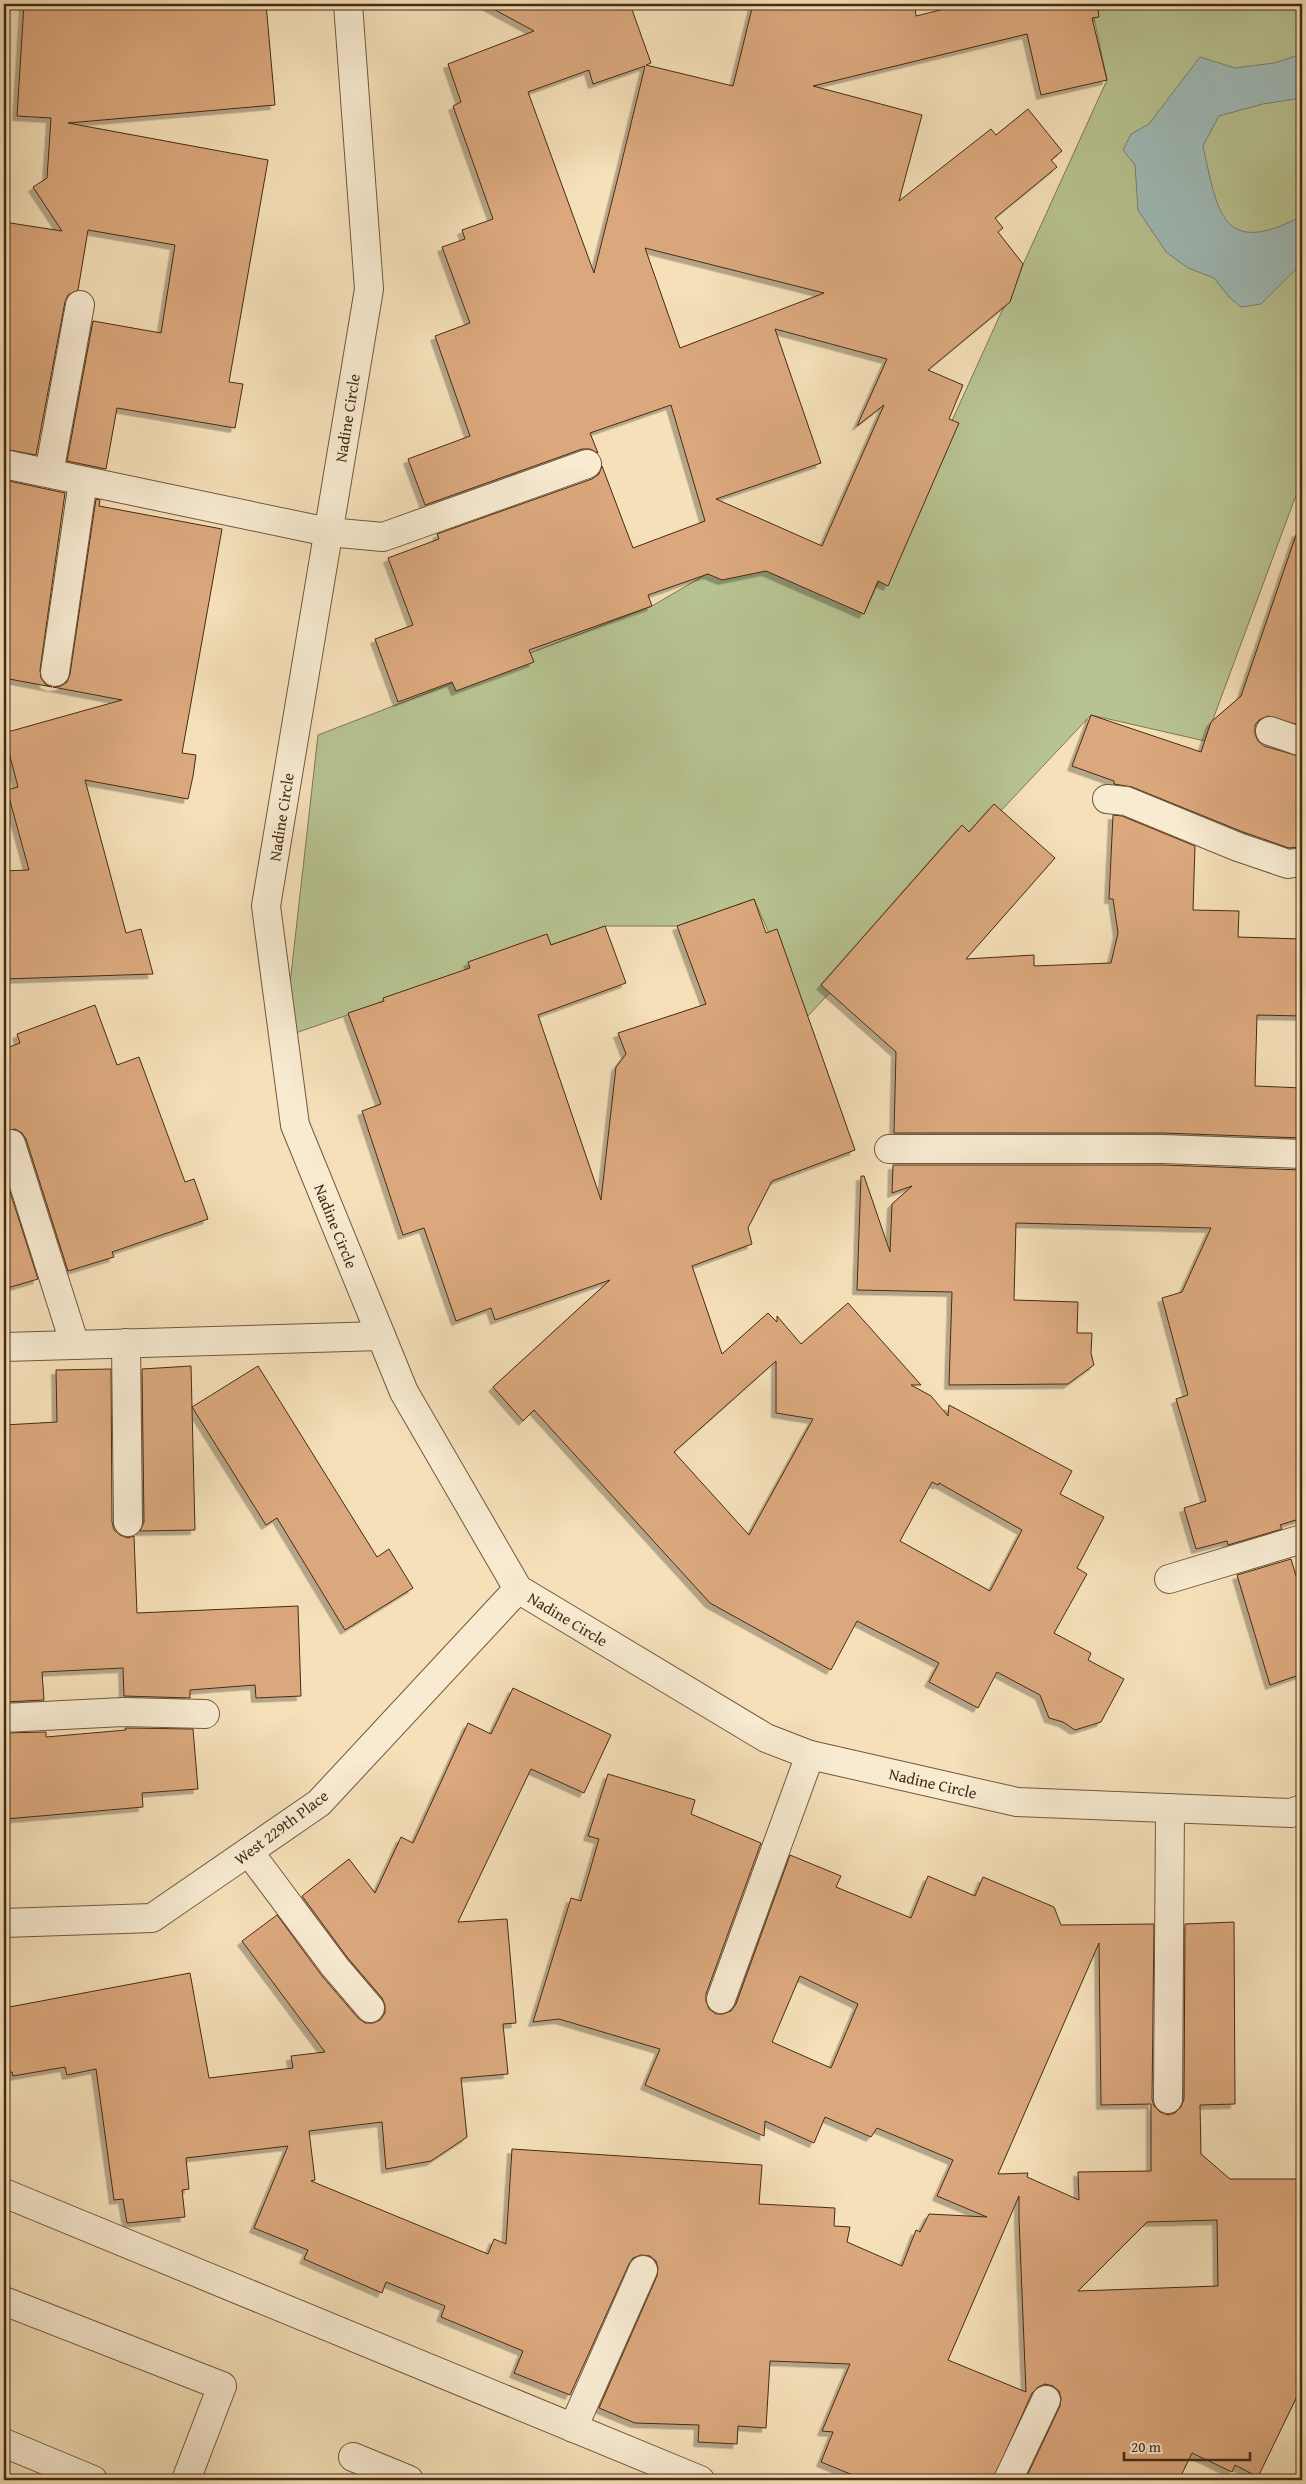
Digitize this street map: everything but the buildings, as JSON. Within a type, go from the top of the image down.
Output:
[{"type":"street","name":"Nadine Circle","points":[[348,4],[369,289],[266,906],[295,1125],[404,1392],[518,1589],[766,1738],[810,1756],[1017,1802],[1291,1813],[1302,1809]]},
{"type":"street","points":[[49,473],[80,306]]},
{"type":"street","points":[[4,464],[328,532],[383,537],[587,464]]},
{"type":"street","points":[[55,672],[83,481]]},
{"type":"street","points":[[1270,731],[1302,742]]},
{"type":"street","points":[[1106,799],[1126,800],[1238,847],[1288,864],[1302,862]]},
{"type":"street","points":[[11,1144],[74,1345]]},
{"type":"street","points":[[889,1149],[1163,1149],[1302,1154]]},
{"type":"street","points":[[4,1347],[381,1336]]},
{"type":"street","points":[[126,1343],[128,1522]]},
{"type":"street","points":[[1169,1579],[1302,1540]]},
{"type":"street","name":"West 229th Place","points":[[4,1924],[152,1918],[319,1803],[518,1589]]},
{"type":"street","points":[[4,1718],[123,1712],[205,1714]]},
{"type":"street","points":[[721,1999],[810,1756]]},
{"type":"street","points":[[1168,2099],[1170,1808]]},
{"type":"street","points":[[248,1852],[335,1967],[370,2008]]},
{"type":"street","points":[[4,2193],[700,2480]]},
{"type":"street","points":[[573,2428],[643,2270]]},
{"type":"street","points":[[4,2301],[222,2386],[186,2480]]},
{"type":"street","points":[[1008,2480],[1046,2400]]},
{"type":"street","points":[[4,2443],[93,2480]]},
{"type":"street","points":[[353,2458],[409,2480]]},
{"type":"green space","points":[[1091,4],[1302,4],[1302,479],[1205,741],[1091,715],[806,1018],[754,899],[677,926],[605,926],[284,1037],[318,735],[652,606],[705,575],[782,546],[864,614],[1107,80]]},
{"type":"water","points":[[1302,54],[1302,98],[1263,104],[1219,116],[1203,146],[1220,209],[1228,222],[1239,230],[1255,232],[1275,228],[1302,216],[1302,263],[1261,304],[1241,307],[1229,297],[1214,278],[1188,268],[1166,252],[1138,210],[1135,165],[1123,150],[1131,134],[1149,124],[1200,57],[1235,68],[1274,63]]}]
